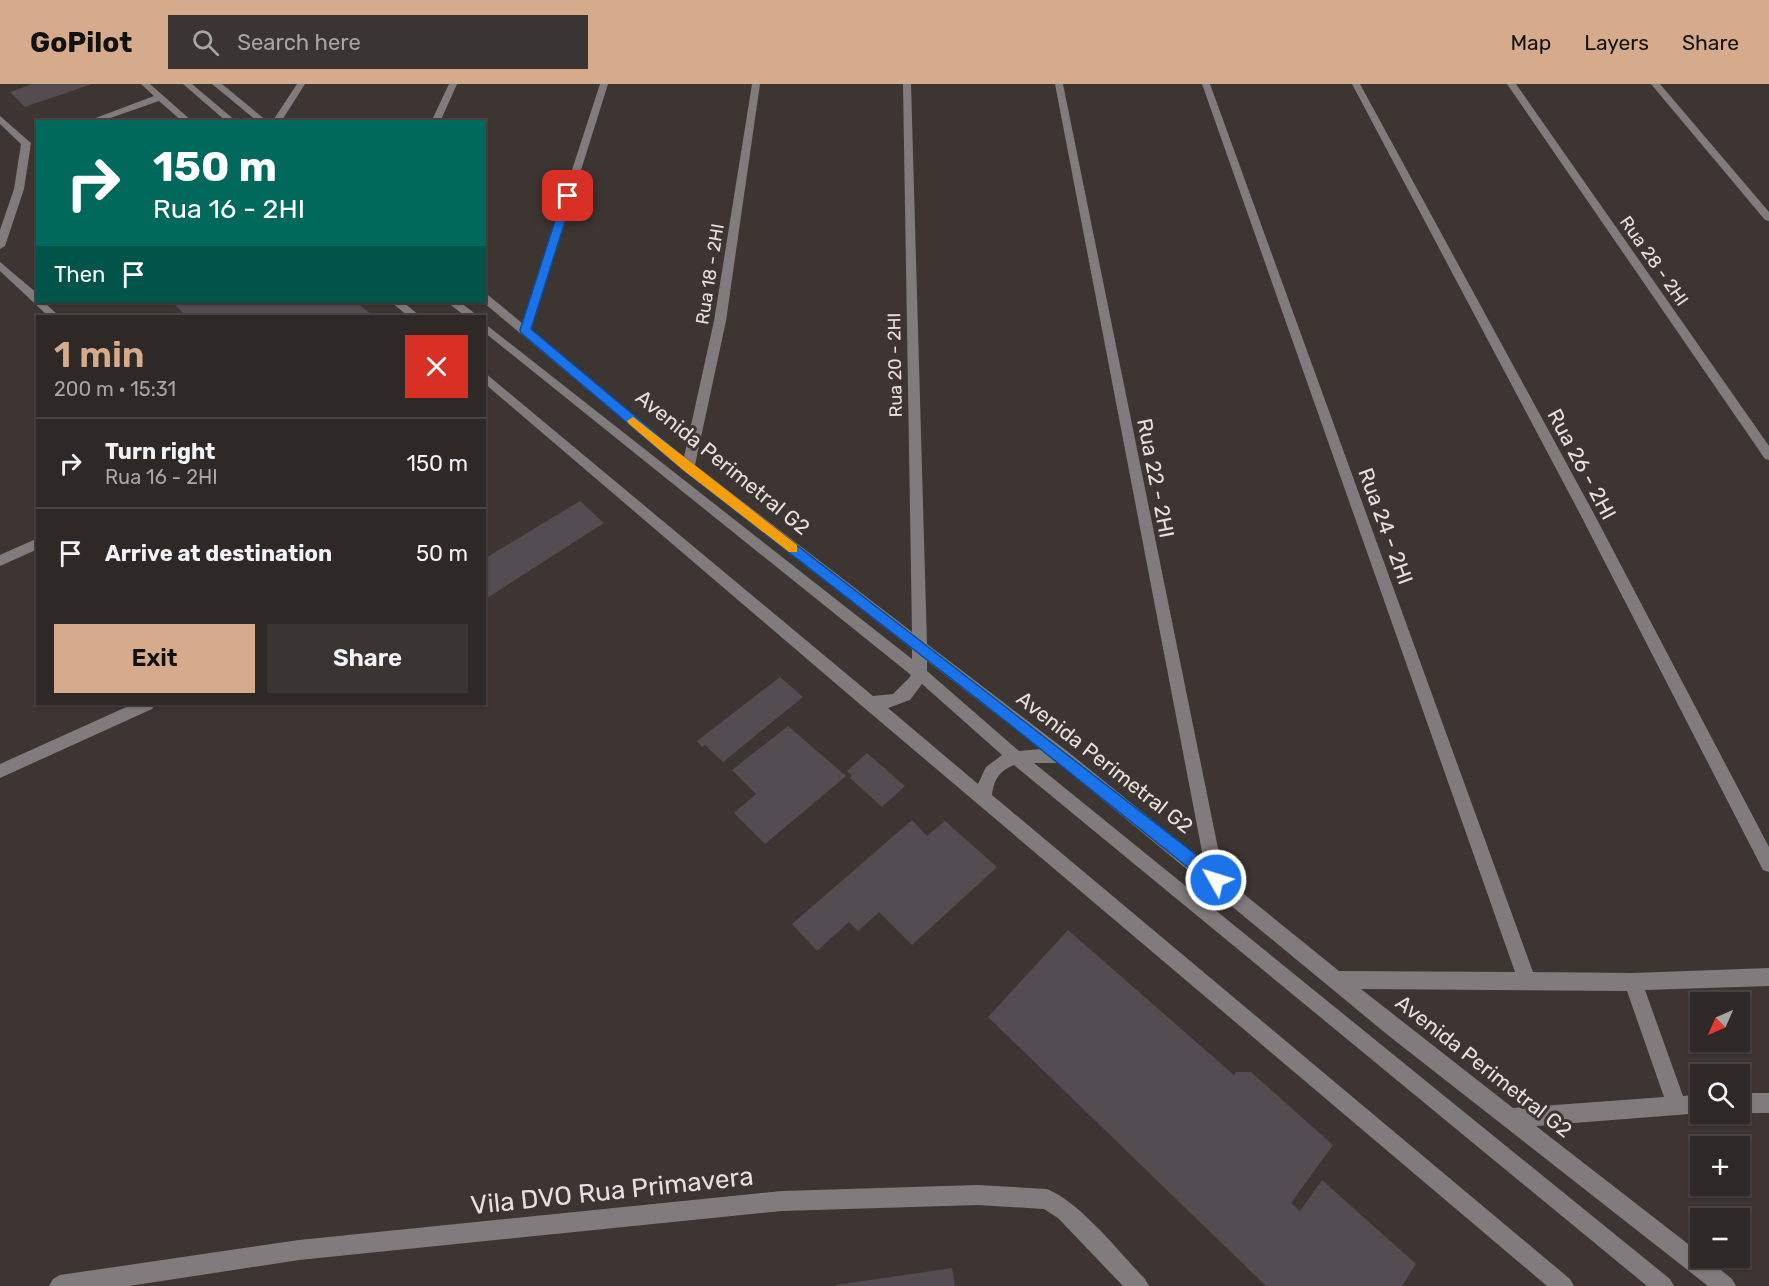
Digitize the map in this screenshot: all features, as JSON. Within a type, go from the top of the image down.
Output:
[{"type":"street","points":[[145,84],[187,120]]},
{"type":"street","points":[[187,84],[231,120]]},
{"type":"street","points":[[216,84],[261,120]]},
{"type":"street","points":[[277,120],[301,84]]},
{"type":"street","points":[[436,120],[453,84]]},
{"type":"street","points":[[525,330],[604,84]]},
{"type":"street","name":"Rua 18 - 2HI","points":[[687,467],[720,321],[756,84]]},
{"type":"street","name":"Rua 20 - 2HI","points":[[907,84],[920,674]]},
{"type":"street","name":"Rua 22 - 2HI","points":[[1059,84],[1216,880]]},
{"type":"street","name":"Rua 24 - 2HI","points":[[1206,84],[1527,981]]},
{"type":"street","name":"Rua 26 - 2HI","points":[[1356,84],[1586,512],[1769,864]]},
{"type":"street","name":"Rua 28 - 2HI","points":[[1511,84],[1769,456]]},
{"type":"street","points":[[1655,84],[1769,218]]},
{"type":"street","points":[[95,120],[161,97]]},
{"type":"street","points":[[0,119],[26,143]]},
{"type":"street","points":[[26,143],[36,140]]},
{"type":"street","points":[[0,246],[19,189],[26,143]]},
{"type":"street","points":[[0,265],[36,299]]},
{"type":"street","name":"Avenida Perimetral G2","points":[[486,299],[687,467],[1061,756],[1337,980],[1725,1286]]},
{"type":"street","points":[[40,303],[53,315]]},
{"type":"street","points":[[398,303],[413,315]]},
{"type":"street","points":[[454,303],[471,315]]},
{"type":"street","points":[[486,329],[920,674],[1015,757],[1663,1286]]},
{"type":"street","points":[[486,378],[867,702],[1563,1286]]},
{"type":"street","points":[[0,561],[36,544]]},
{"type":"street","points":[[867,702],[889,704],[909,693],[920,674]]},
{"type":"street","points":[[0,771],[145,705]]},
{"type":"street","points":[[983,799],[984,788],[993,767],[1015,757],[1061,756]]},
{"type":"street","points":[[1337,980],[1633,982],[1769,977]]},
{"type":"street","points":[[1633,982],[1676,1104]]},
{"type":"street","points":[[1750,1103],[1769,1103]]},
{"type":"street","points":[[1513,1118],[1690,1104]]},
{"type":"street","name":"Vila DVO Rua Primavera","points":[[60,1286],[299,1250],[782,1201],[978,1195],[1047,1199],[1065,1211],[1138,1286]]},
{"type":"building","points":[[33,84],[92,84],[25,107],[10,92]]},
{"type":"building","points":[[173,303],[357,303],[372,315],[185,315]]},
{"type":"building","points":[[580,501],[604,523],[486,599],[486,558]]},
{"type":"building","points":[[780,677],[803,697],[723,762],[705,745],[702,747],[697,741]]},
{"type":"building","points":[[788,726],[846,776],[765,844],[734,813],[756,794],[732,770]]},
{"type":"building","points":[[867,753],[905,786],[882,807],[850,778],[852,776],[847,771]]},
{"type":"building","points":[[912,820],[927,836],[945,821],[997,867],[912,945],[879,912],[858,931],[849,922],[817,951],[792,924]]},
{"type":"building","points":[[1068,930],[1234,1075],[1236,1072],[1251,1072],[1333,1145],[1291,1203],[1300,1211],[1322,1180],[1416,1264],[1402,1286],[1266,1286],[988,1017]]},
{"type":"building","points":[[952,1268],[955,1286],[836,1285]]},
{"type":"slow traffic","points":[[633,421],[687,467],[793,549]]},
{"type":"route","points":[[568,196],[525,330],[687,467],[1061,756],[1216,880]]}]
